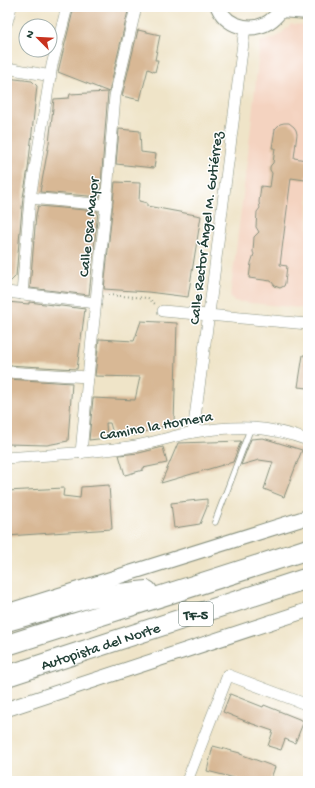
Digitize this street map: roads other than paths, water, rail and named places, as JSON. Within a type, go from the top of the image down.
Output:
[{"type":"highway","name":"Autopista del Norte","points":[[7,645],[308,549]]},
{"type":"highway","name":"Autopista del Norte","points":[[7,676],[308,578]]},
{"type":"highway","points":[[7,621],[91,598],[198,585]]},
{"type":"highway","points":[[7,682],[84,651]]},
{"type":"street","points":[[7,22],[11,7]]},
{"type":"street","points":[[22,294],[30,198],[52,65],[67,7]]},
{"type":"street","name":"Calle Osa Mayor","points":[[81,453],[106,205],[115,96],[136,7]]},
{"type":"street","points":[[218,7],[220,13],[232,23],[245,27],[258,27],[270,22],[282,9],[308,12]]},
{"type":"street","name":"Calle Rector Ángel M. Gutiérrez","points":[[193,432],[245,27]]},
{"type":"street","points":[[7,68],[51,76]]},
{"type":"street","points":[[30,198],[106,205]]},
{"type":"street","points":[[7,292],[96,303]]},
{"type":"street","points":[[163,311],[308,324]]},
{"type":"street","points":[[7,372],[88,377]]},
{"type":"street","name":"Camino la Hornera","points":[[7,458],[81,453],[130,447],[193,432],[226,428],[261,428],[308,440]]},
{"type":"street","points":[[7,611],[308,517]]},
{"type":"street","points":[[7,709],[308,610]]},
{"type":"street","points":[[187,781],[228,675],[308,705]]},
{"type":"lane","points":[[215,522],[251,428]]}]
